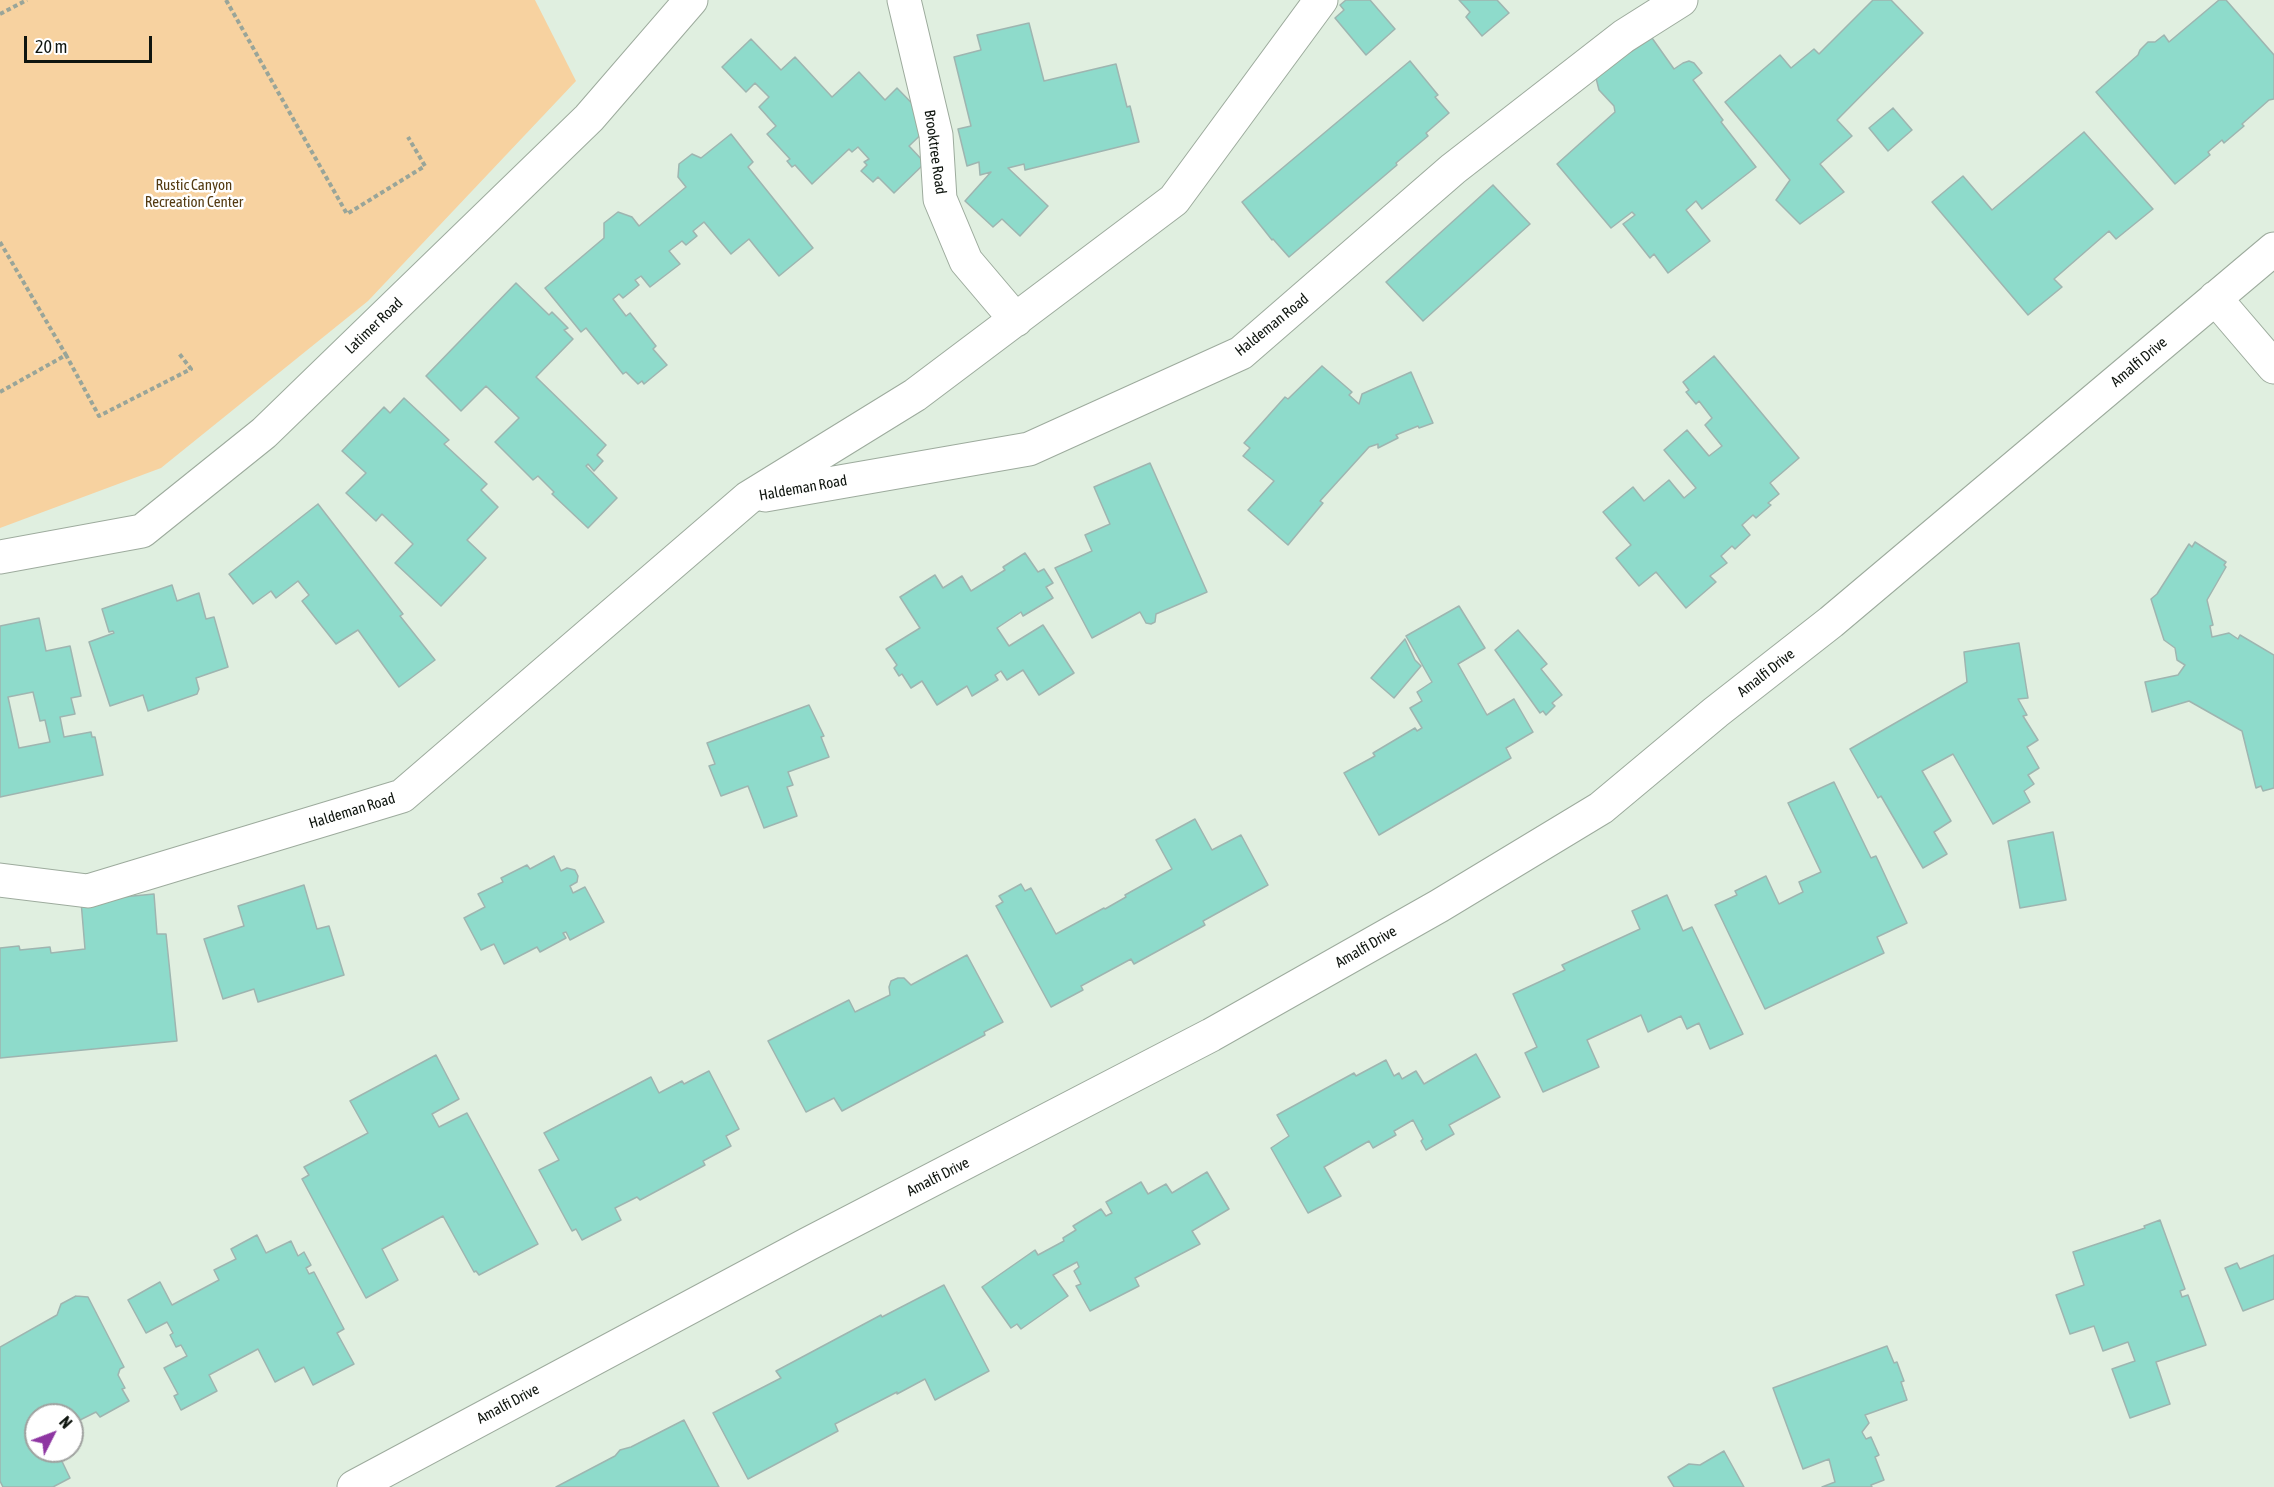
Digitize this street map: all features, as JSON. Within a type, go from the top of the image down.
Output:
[{"type":"street","name":"Latimer Road","points":[[0,557],[142,531],[264,433],[589,118],[691,0]]},
{"type":"street","name":"Brooktree Road","points":[[904,0],[936,135],[940,199],[966,261],[1016,320]]},
{"type":"street","name":"Haldeman Road","points":[[0,880],[88,891],[402,796],[748,498],[915,395],[1174,200],[1321,0]]},
{"type":"street","name":"Haldeman Road","points":[[748,498],[1029,449],[1241,354],[1453,169],[1624,36],[1681,0]]},
{"type":"street","name":"Amalfi Drive","points":[[354,1487],[798,1249],[1211,1035],[1439,906],[1600,808],[1716,712],[1832,622],[2274,249]]},
{"type":"street","points":[[2215,298],[2274,367]]},
{"type":"path","points":[[0,14],[27,0]]},
{"type":"path","points":[[226,0],[347,214],[425,166],[408,137]]},
{"type":"path","points":[[0,242],[99,416],[191,369],[178,352]]},
{"type":"path","points":[[0,392],[66,355]]},
{"type":"green space","name":"Rustic Canyon Recreation Center","points":[[0,0],[535,0],[576,81],[368,301],[161,468],[0,528]]},
{"type":"building","points":[[1346,0],[1370,0],[1395,29],[1366,55],[1335,18],[1344,10],[1340,5]]},
{"type":"building","points":[[1459,0],[1497,0],[1509,13],[1482,36],[1466,17],[1470,12]]},
{"type":"building","points":[[1873,0],[1891,0],[1923,33],[1837,120],[1852,136],[1820,164],[1844,192],[1800,224],[1776,200],[1790,180],[1725,102],[1780,55],[1791,68],[1814,49],[1819,54]]},
{"type":"building","points":[[2219,0],[2226,0],[2274,55],[2274,99],[2269,100],[2224,143],[2222,140],[2208,152],[2210,155],[2175,184],[2096,92],[2138,55],[2148,42],[2155,42],[2164,35],[2169,42]]},
{"type":"building","points":[[1029,23],[1044,81],[1116,64],[1139,142],[1025,170],[1024,164],[1008,168],[1048,206],[1020,236],[1002,219],[993,227],[965,201],[991,172],[980,175],[979,162],[967,166],[958,129],[971,126],[954,57],[981,50],[977,35]]},
{"type":"building","points":[[1652,38],[1674,69],[1689,61],[1694,63],[1702,73],[1693,80],[1723,120],[1721,122],[1756,167],[1702,209],[1696,201],[1686,210],[1710,241],[1668,273],[1654,254],[1650,258],[1623,224],[1635,215],[1632,212],[1611,228],[1557,164],[1615,112],[1614,106],[1599,90],[1596,78],[1615,62]]},
{"type":"building","points":[[751,39],[781,70],[795,57],[832,97],[859,72],[885,100],[897,88],[932,124],[909,146],[925,163],[894,193],[878,177],[873,182],[861,171],[867,165],[864,162],[869,159],[858,147],[852,152],[849,149],[812,184],[795,165],[792,167],[787,161],[790,159],[767,134],[776,126],[759,107],[769,97],[755,83],[746,92],[722,67]]},
{"type":"building","points":[[1410,61],[1438,95],[1435,97],[1449,113],[1426,133],[1428,136],[1396,163],[1397,165],[1289,257],[1272,240],[1242,202]]},
{"type":"building","points":[[1893,108],[1912,130],[1888,151],[1869,128]]},
{"type":"building","points":[[2084,132],[2153,209],[2116,239],[2109,231],[2054,279],[2062,287],[2028,315],[1932,202],[1963,176],[1992,210]]},
{"type":"building","points":[[731,134],[753,162],[748,167],[813,248],[779,276],[749,239],[731,254],[704,222],[693,231],[697,236],[686,245],[682,241],[669,251],[680,264],[650,287],[641,276],[635,280],[639,285],[623,298],[619,294],[613,299],[626,316],[630,313],[656,346],[653,349],[667,365],[644,384],[642,381],[638,384],[626,372],[623,374],[586,328],[581,332],[545,288],[604,238],[604,223],[618,212],[632,217],[639,226],[686,187],[678,177],[679,164],[692,154],[701,158]]},
{"type":"building","points":[[1493,185],[1530,224],[1423,321],[1386,282]]},
{"type":"building","points":[[516,283],[549,315],[552,312],[568,328],[564,330],[573,339],[536,377],[606,445],[597,455],[603,461],[594,471],[588,464],[586,466],[617,498],[588,528],[552,494],[554,492],[538,476],[533,480],[495,442],[519,418],[486,386],[461,411],[426,376]]},
{"type":"building","points":[[1714,356],[1799,458],[1770,483],[1779,494],[1768,503],[1771,505],[1756,518],[1753,515],[1742,525],[1750,535],[1735,549],[1732,546],[1721,556],[1727,563],[1710,576],[1716,582],[1686,608],[1656,572],[1639,586],[1616,558],[1631,545],[1603,512],[1633,487],[1644,501],[1669,480],[1684,498],[1696,488],[1664,450],[1687,430],[1709,456],[1722,446],[1705,425],[1712,418],[1699,401],[1696,404],[1686,392],[1689,390],[1683,382]]},
{"type":"building","points":[[1322,366],[1352,392],[1349,395],[1359,404],[1362,394],[1411,372],[1433,423],[1396,435],[1398,438],[1378,448],[1378,444],[1369,447],[1320,501],[1323,503],[1288,545],[1248,510],[1274,481],[1243,456],[1250,448],[1244,443],[1285,397],[1288,399]]},
{"type":"building","points":[[404,398],[449,440],[444,444],[487,484],[481,490],[498,507],[467,540],[486,558],[441,606],[395,563],[413,544],[382,514],[376,521],[346,493],[366,473],[342,451],[384,407],[390,413]]},
{"type":"building","points":[[1150,463],[1207,592],[1156,614],[1155,622],[1151,624],[1146,623],[1140,612],[1092,638],[1055,568],[1092,551],[1085,535],[1110,524],[1094,487]]},
{"type":"building","points":[[318,504],[403,614],[400,616],[435,660],[399,687],[358,630],[336,644],[302,601],[309,595],[298,581],[276,598],[271,591],[253,604],[229,574]]},
{"type":"building","points":[[2195,542],[2226,562],[2224,565],[2226,567],[2207,600],[2213,625],[2210,626],[2212,637],[2229,633],[2238,639],[2240,635],[2274,655],[2274,788],[2263,791],[2261,786],[2256,788],[2242,731],[2189,701],[2152,712],[2145,682],[2178,675],[2185,665],[2177,660],[2175,648],[2164,640],[2151,599],[2157,594],[2189,544],[2192,547]]},
{"type":"building","points":[[1025,553],[1038,572],[1044,569],[1053,583],[1046,587],[1053,598],[1023,616],[1021,612],[997,628],[1009,646],[1043,625],[1074,673],[1039,695],[1023,670],[1007,680],[1001,671],[995,675],[998,680],[972,696],[967,686],[937,705],[922,681],[911,688],[902,674],[899,676],[894,668],[897,665],[886,649],[920,628],[900,597],[935,575],[943,588],[962,576],[971,591],[1005,570],[1003,567]]},
{"type":"building","points":[[172,585],[177,601],[199,593],[206,619],[214,617],[228,667],[196,678],[199,689],[197,694],[148,711],[143,695],[110,706],[89,642],[114,633],[109,632],[102,609]]},
{"type":"building","points":[[1459,606],[1485,648],[1458,664],[1487,715],[1514,699],[1533,732],[1506,748],[1511,758],[1379,835],[1344,773],[1375,756],[1373,753],[1415,728],[1417,731],[1422,728],[1410,708],[1422,701],[1417,692],[1432,682],[1406,636]]},
{"type":"building","points":[[39,618],[46,651],[70,646],[81,696],[71,698],[75,714],[60,717],[64,737],[91,732],[92,737],[95,737],[103,775],[0,797],[0,626]],"holes":[[[33,692],[40,721],[45,720],[50,742],[19,748],[8,697]]]},
{"type":"building","points":[[1518,630],[1547,664],[1541,669],[1562,695],[1552,703],[1555,706],[1546,715],[1543,711],[1540,713],[1495,650]]},
{"type":"building","points":[[1405,639],[1415,660],[1421,666],[1394,698],[1371,678]]},
{"type":"building","points":[[2019,643],[2028,698],[2018,699],[2027,715],[2023,716],[2038,740],[2027,747],[2039,768],[2028,775],[2034,784],[2024,791],[2030,802],[1993,824],[1953,754],[1922,771],[1951,821],[1934,832],[1947,854],[1923,868],[1881,796],[1878,798],[1850,749],[1967,682],[1964,652]]},
{"type":"building","points":[[809,705],[824,736],[821,737],[829,757],[788,772],[793,785],[787,787],[797,816],[764,828],[748,786],[721,796],[709,766],[715,764],[707,743]]},
{"type":"building","points":[[1834,782],[1871,858],[1876,856],[1907,923],[1877,937],[1884,953],[1765,1009],[1715,905],[1737,895],[1735,891],[1766,876],[1779,904],[1803,892],[1799,882],[1821,872],[1788,803]]},
{"type":"building","points":[[1195,819],[1212,850],[1241,835],[1268,885],[1203,921],[1205,925],[1134,964],[1131,959],[1081,986],[1083,990],[1051,1007],[996,906],[1003,902],[999,896],[1021,884],[1025,891],[1031,888],[1056,934],[1105,909],[1172,869],[1156,840]]},
{"type":"building","points":[[2053,832],[2066,900],[2020,908],[2008,841]]},
{"type":"building","points":[[554,856],[561,871],[567,868],[575,870],[578,876],[577,882],[570,886],[573,893],[585,887],[604,922],[570,940],[566,932],[563,933],[566,938],[540,952],[537,947],[504,964],[494,944],[481,950],[464,918],[485,907],[478,894],[503,882],[501,878],[527,865],[530,869]]},
{"type":"building","points":[[304,885],[317,929],[329,926],[344,975],[258,1002],[254,989],[223,999],[204,939],[244,926],[238,906]]},
{"type":"building","points":[[154,894],[157,934],[166,934],[177,1041],[0,1058],[0,948],[19,946],[20,950],[50,947],[51,953],[85,949],[81,901]]},
{"type":"building","points":[[1667,895],[1683,931],[1692,927],[1743,1034],[1710,1049],[1699,1023],[1687,1029],[1681,1016],[1648,1032],[1641,1015],[1587,1040],[1599,1067],[1543,1092],[1525,1053],[1537,1047],[1513,994],[1565,970],[1562,965],[1640,929],[1632,911]]},
{"type":"building","points":[[967,955],[1003,1022],[984,1032],[985,1035],[842,1111],[834,1098],[806,1112],[768,1041],[849,1000],[855,1012],[890,995],[891,981],[904,978],[911,985]]},
{"type":"building","points":[[1476,1054],[1500,1097],[1449,1125],[1454,1134],[1426,1150],[1413,1120],[1394,1131],[1396,1135],[1373,1148],[1369,1141],[1324,1167],[1341,1196],[1308,1213],[1271,1148],[1289,1136],[1277,1115],[1354,1073],[1356,1076],[1386,1060],[1394,1076],[1399,1073],[1402,1079],[1416,1071],[1424,1084]]},
{"type":"building","points":[[436,1055],[459,1099],[432,1114],[439,1127],[467,1113],[538,1244],[479,1275],[476,1271],[474,1272],[443,1216],[382,1249],[398,1280],[366,1298],[302,1179],[309,1175],[304,1167],[368,1133],[350,1101]]},
{"type":"building","points":[[709,1071],[739,1129],[726,1136],[731,1146],[703,1161],[705,1165],[640,1200],[637,1197],[615,1208],[621,1220],[582,1240],[576,1229],[572,1231],[539,1170],[559,1160],[544,1133],[651,1077],[659,1093],[682,1081],[684,1084]]},
{"type":"building","points":[[1207,1172],[1229,1209],[1192,1231],[1200,1244],[1135,1278],[1139,1286],[1090,1311],[1076,1286],[1081,1284],[1074,1271],[1079,1267],[1077,1262],[1053,1275],[1068,1296],[1021,1329],[1017,1324],[1011,1328],[982,1287],[1035,1250],[1038,1255],[1064,1241],[1063,1238],[1076,1230],[1073,1226],[1101,1209],[1106,1216],[1112,1213],[1106,1202],[1141,1182],[1148,1194],[1166,1184],[1172,1193]]},
{"type":"building","points":[[2160,1220],[2185,1289],[2180,1291],[2182,1297],[2188,1295],[2206,1345],[2156,1362],[2170,1404],[2130,1418],[2112,1369],[2135,1361],[2128,1342],[2103,1351],[2094,1326],[2070,1334],[2056,1295],[2084,1285],[2073,1252],[2145,1228],[2144,1226]]},
{"type":"building","points":[[257,1235],[266,1253],[291,1241],[298,1256],[304,1252],[311,1265],[306,1268],[309,1274],[314,1272],[344,1329],[337,1333],[354,1364],[313,1385],[304,1367],[275,1382],[258,1349],[209,1375],[217,1391],[181,1410],[174,1396],[178,1394],[164,1368],[187,1356],[181,1345],[176,1347],[170,1335],[173,1333],[167,1322],[146,1333],[128,1300],[160,1282],[172,1305],[219,1280],[214,1270],[236,1259],[231,1249]]},
{"type":"building","points":[[2274,1255],[2274,1299],[2243,1311],[2225,1268],[2237,1263],[2240,1269]]},
{"type":"building","points":[[944,1285],[989,1371],[935,1400],[925,1379],[835,1424],[838,1431],[748,1479],[713,1413],[781,1378],[776,1371],[881,1315],[882,1317]]},
{"type":"building","points":[[76,1296],[88,1297],[124,1367],[120,1369],[118,1375],[129,1401],[100,1417],[96,1412],[84,1418],[84,1403],[24,1403],[24,1463],[63,1463],[70,1478],[53,1487],[3,1487],[0,1481],[0,1347],[57,1315],[61,1304]]},
{"type":"building","points":[[1887,1346],[1894,1363],[1897,1362],[1904,1381],[1901,1382],[1907,1400],[1865,1415],[1869,1423],[1862,1432],[1866,1439],[1871,1437],[1879,1455],[1875,1457],[1884,1480],[1871,1485],[1872,1487],[1822,1487],[1835,1482],[1829,1459],[1803,1469],[1773,1388]]},
{"type":"building","points":[[684,1420],[719,1487],[556,1487],[615,1456],[620,1450],[631,1447]]},
{"type":"building","points":[[1724,1451],[1744,1487],[1674,1487],[1668,1477],[1689,1464],[1700,1465]]}]
